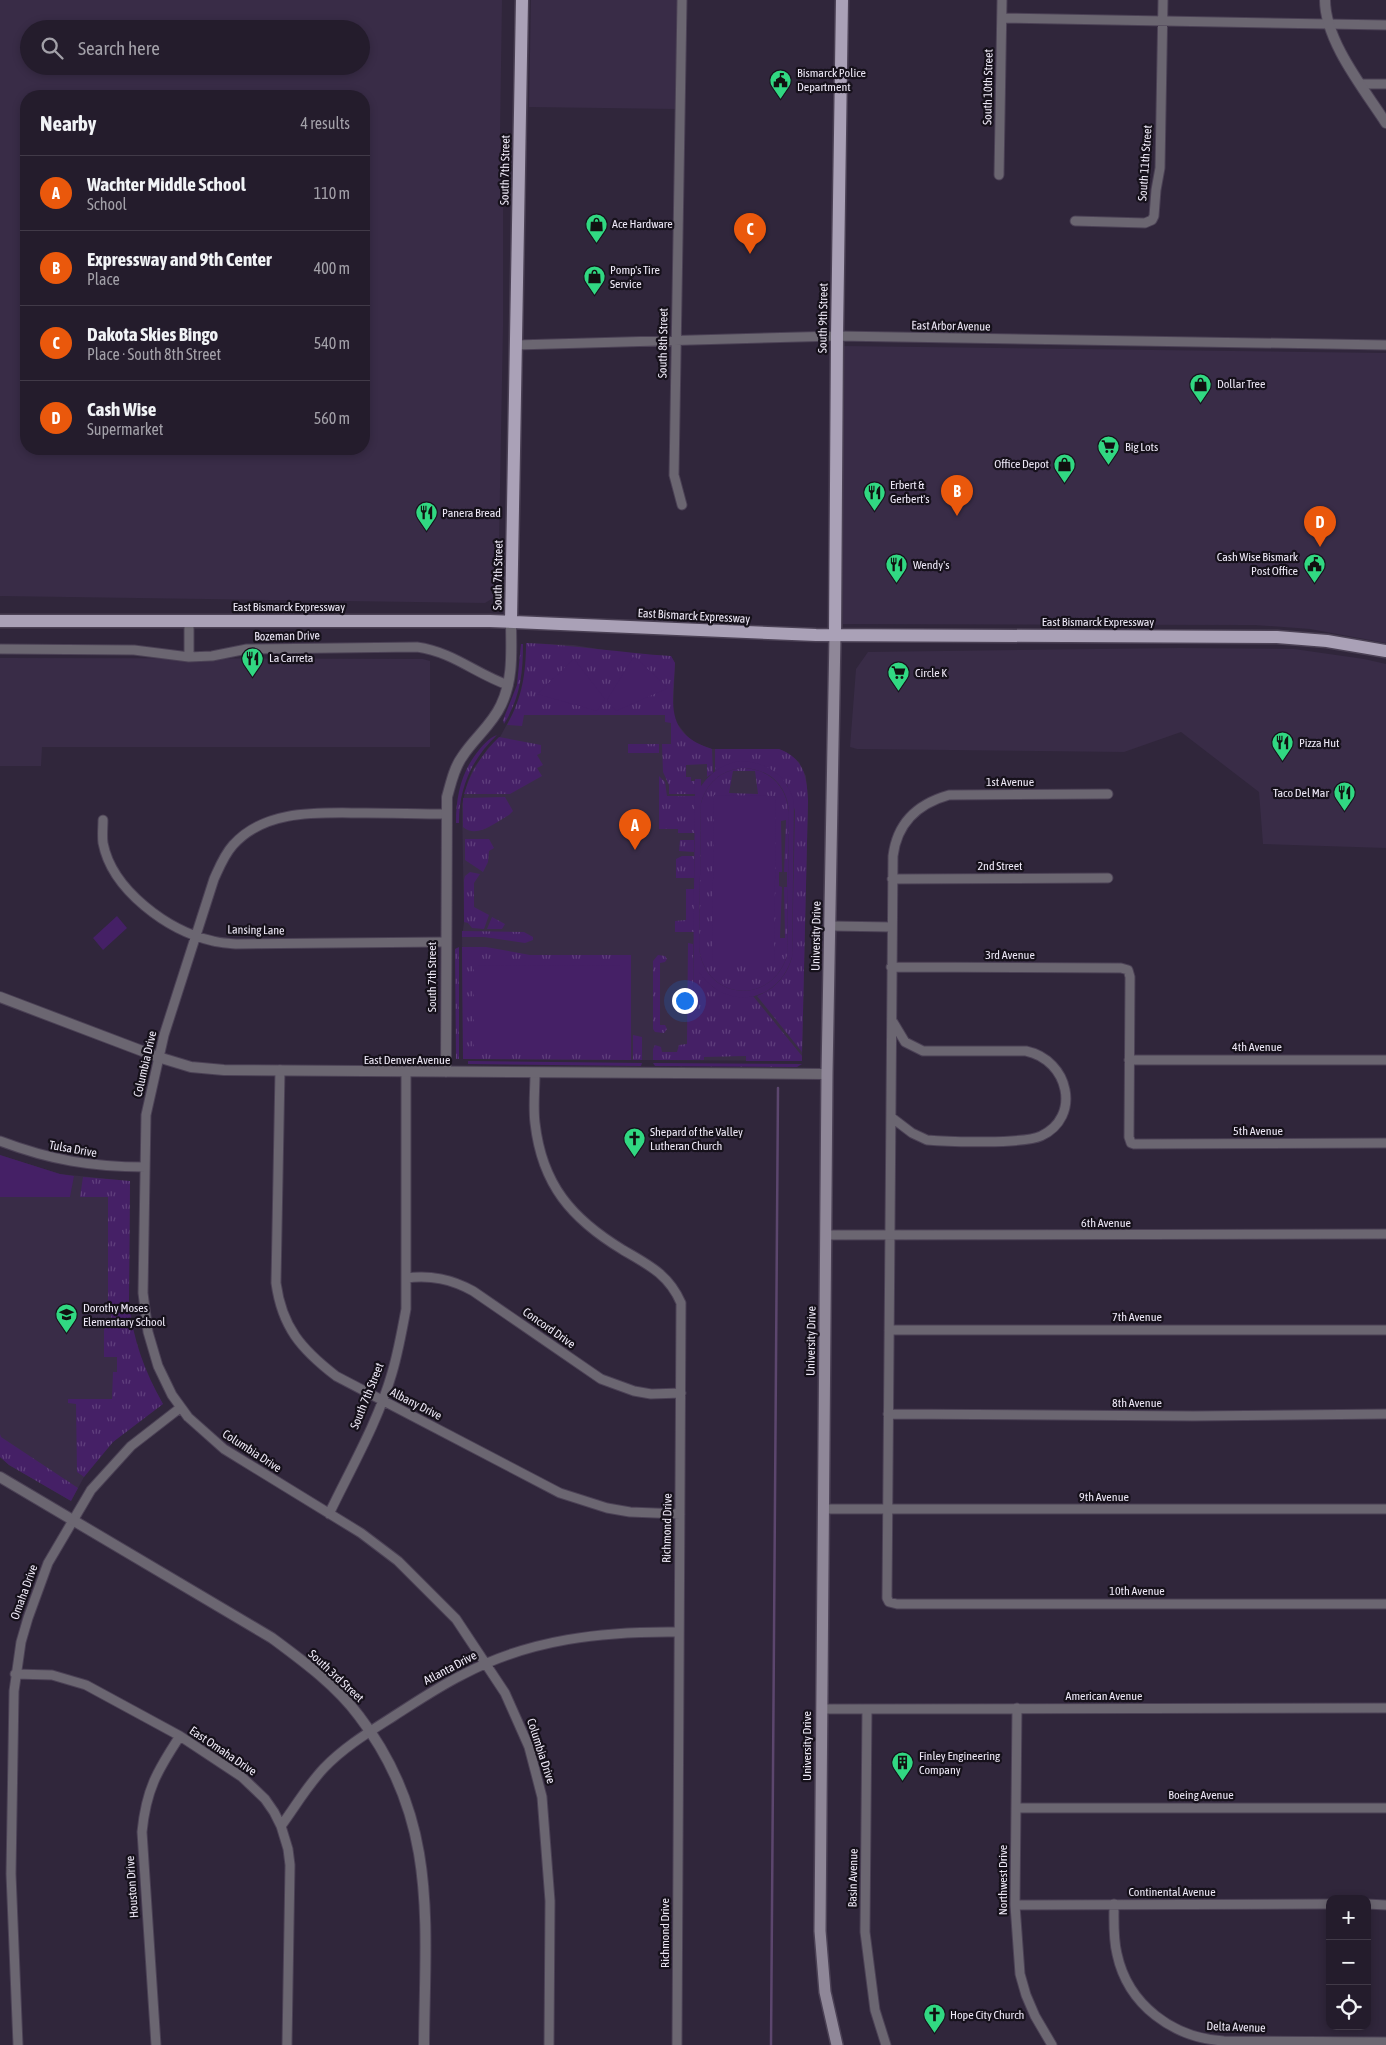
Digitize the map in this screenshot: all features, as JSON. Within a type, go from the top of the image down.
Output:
[{"type":"main road","name":"South 7th Street","points":[[511,621],[522,0]]},
{"type":"main road","name":"South 9th Street","points":[[835,635],[842,0]]},
{"type":"main road","name":"East Bismarck Expressway","points":[[0,621],[511,621],[835,635],[1277,637],[1334,641],[1386,651]]},
{"type":"main road","name":"University Drive","points":[[835,635],[835,728],[831,809],[827,1074],[820,1940],[825,1992],[837,2045]]},
{"type":"street","name":"South 8th Street","points":[[682,0],[674,476],[682,505]]},
{"type":"street","name":"South 10th Street","points":[[999,175],[1002,0]]},
{"type":"street","name":"South 11th Street","points":[[1074,222],[1146,223],[1152,220],[1154,216],[1160,168],[1163,0]]},
{"type":"street","points":[[1325,0],[1327,24],[1334,39],[1386,123]]},
{"type":"street","points":[[1002,18],[1386,24]]},
{"type":"street","points":[[1361,84],[1386,84]]},
{"type":"street","name":"East Arbor Avenue","points":[[516,345],[837,336],[1386,345]]},
{"type":"street","points":[[188,620],[189,657]]},
{"type":"street","name":"South 7th Street","points":[[446,1072],[446,814],[450,785],[460,758],[497,713],[508,685],[512,658],[511,621]]},
{"type":"street","name":"Bozeman Drive","points":[[0,649],[134,650],[189,657],[212,656],[247,649],[418,647],[434,649],[508,685]]},
{"type":"street","name":"1st Avenue","points":[[892,879],[892,856],[896,839],[904,823],[916,811],[940,798],[959,794],[1108,794]]},
{"type":"street","name":"Columbia Drive","points":[[446,814],[314,813],[287,816],[269,821],[251,830],[232,846],[214,879],[195,935],[158,1057],[146,1115],[144,1313],[158,1366],[180,1408],[201,1431],[224,1449],[375,1543],[405,1567],[456,1619],[505,1693],[528,1747],[542,1797],[550,1901],[549,2045]]},
{"type":"street","name":"Lansing Lane","points":[[103,820],[103,842],[110,863],[129,892],[158,917],[214,942],[236,944],[446,942]]},
{"type":"street","name":"2nd Street","points":[[892,879],[1108,878]]},
{"type":"street","points":[[888,1509],[892,879]]},
{"type":"street","points":[[830,926],[892,927]]},
{"type":"street","name":"3rd Avenue","points":[[891,967],[1112,968],[1128,970],[1130,977],[1129,1060]]},
{"type":"street","name":"East Denver Avenue","points":[[0,997],[158,1057],[191,1067],[224,1070],[827,1074]]},
{"type":"street","points":[[891,1117],[912,1133],[926,1140],[1032,1139],[1048,1132],[1055,1126],[1063,1111],[1066,1095],[1058,1070],[1040,1055],[1026,1051],[923,1051],[905,1042],[892,1020]]},
{"type":"street","name":"4th Avenue","points":[[1129,1060],[1386,1060]]},
{"type":"street","name":"5th Avenue","points":[[1129,1060],[1129,1137],[1131,1143],[1386,1143]]},
{"type":"street","name":"Albany Drive","points":[[280,1070],[276,1283],[282,1313],[297,1340],[319,1363],[336,1376],[560,1493],[591,1503],[630,1512],[680,1514]]},
{"type":"street","name":"South 7th Street","points":[[329,1514],[383,1400],[392,1374],[406,1309],[406,1072]]},
{"type":"street","name":"Richmond Drive","points":[[535,1073],[534,1121],[538,1142],[543,1160],[559,1194],[570,1209],[597,1234],[645,1263],[669,1281],[681,1303],[677,2045]]},
{"type":"street","name":"Tulsa Drive","points":[[0,1141],[39,1155],[75,1163],[113,1167],[145,1167]]},
{"type":"street","name":"6th Avenue","points":[[826,1235],[1386,1234]]},
{"type":"street","name":"Concord Drive","points":[[406,1278],[434,1277],[461,1284],[474,1291],[594,1375],[617,1386],[651,1394],[681,1393]]},
{"type":"street","name":"7th Avenue","points":[[889,1330],[1386,1330]]},
{"type":"street","name":"Omaha Drive","points":[[18,2045],[11,1843],[12,1764],[16,1674],[28,1618],[48,1563],[91,1490],[131,1446],[180,1408]]},
{"type":"street","name":"8th Avenue","points":[[888,1414],[1193,1416],[1386,1414]]},
{"type":"street","name":"South 3rd Street","points":[[0,1477],[272,1638],[304,1661],[332,1686],[359,1715],[398,1777],[419,1846],[424,1875],[426,1912],[424,2045]]},
{"type":"street","name":"9th Avenue","points":[[823,1509],[1386,1509]]},
{"type":"street","name":"10th Avenue","points":[[888,1509],[887,1594],[889,1602],[898,1604],[1386,1604]]},
{"type":"street","name":"Atlanta Drive","points":[[281,1826],[310,1784],[348,1746],[462,1674],[486,1663],[544,1644],[589,1635],[627,1632],[679,1632]]},
{"type":"street","name":"East Omaha Drive","points":[[16,1674],[52,1675],[86,1685],[180,1736],[242,1777],[265,1799],[281,1826],[288,1849],[290,1865],[287,2045]]},
{"type":"street","name":"Northwest Drive","points":[[1017,1708],[1015,1905],[1020,1974],[1035,2016],[1052,2045]]},
{"type":"street","name":"American Avenue","points":[[822,1709],[1386,1708]]},
{"type":"street","name":"Basin Avenue","points":[[867,1709],[865,1932],[875,2010],[886,2045]]},
{"type":"street","name":"Houston Drive","points":[[156,2045],[142,1832],[147,1796],[154,1779],[180,1736]]},
{"type":"street","name":"Boeing Avenue","points":[[1016,1808],[1386,1808]]},
{"type":"street","points":[[0,1843],[11,1843]]},
{"type":"street","name":"Delta Avenue","points":[[1114,1904],[1115,1945],[1123,1974],[1141,2002],[1172,2028],[1192,2036],[1213,2041],[1386,2042]]},
{"type":"street","name":"Continental Avenue","points":[[1015,1905],[1326,1904]]},
{"type":"street","points":[[1371,1904],[1386,1905]]},
{"type":"shaded area","points":[[0,0],[502,0],[500,135],[503,164],[503,327],[498,595],[485,603],[0,596]]},
{"type":"shaded area","points":[[531,0],[678,0],[676,109],[529,107]]},
{"type":"shaded area","points":[[842,346],[1386,353],[1386,643],[1310,629],[1255,625],[843,624]]},
{"type":"shaded area","points":[[526,643],[574,645],[630,654],[671,656],[675,663],[673,712],[676,722],[688,737],[696,743],[712,749],[779,749],[799,762],[806,776],[808,801],[802,1061],[463,1059],[462,937],[464,922],[462,804],[473,769],[489,747],[500,737],[520,700],[526,672]]},
{"type":"shaded area","points":[[1180,648],[1294,649],[1386,664],[1386,848],[1263,844],[1259,792],[1181,732],[1124,752],[857,749],[850,747],[856,669],[868,652]]},
{"type":"shaded area","points":[[0,658],[423,659],[430,661],[430,747],[42,747],[41,766],[0,766]]},
{"type":"shaded area","name":"Dorothy Moses Elementary School","points":[[0,1155],[60,1174],[130,1181],[129,1303],[131,1321],[137,1347],[148,1376],[163,1404],[131,1426],[102,1452],[84,1477],[71,1501],[9,1465],[0,1457]]},
{"type":"green space","points":[[526,643],[671,656],[675,663],[673,704],[675,716],[679,726],[686,735],[697,743],[712,749],[713,773],[707,777],[707,764],[686,765],[686,777],[691,777],[691,781],[695,781],[695,794],[669,794],[669,785],[663,772],[662,744],[671,744],[671,723],[665,722],[665,715],[524,715],[522,726],[507,725],[520,695],[525,665]]},
{"type":"green space","points":[[521,644],[523,644],[523,655],[520,686],[514,705],[504,724],[503,720],[517,685]]},
{"type":"green space","points":[[634,656],[668,688],[616,711],[607,700]]},
{"type":"green space","points":[[574,659],[605,699],[597,711],[537,694]]},
{"type":"green space","points":[[497,735],[480,754],[468,775],[461,798],[459,823],[456,823],[457,803],[468,767],[489,739]]},
{"type":"green space","points":[[499,737],[541,745],[541,753],[537,755],[543,765],[537,768],[542,776],[510,794],[464,794],[478,763]]},
{"type":"green space","points":[[628,744],[659,744],[659,753],[628,753]]},
{"type":"green space","points":[[715,749],[779,749],[799,763],[805,776],[808,801],[802,1052],[757,996],[775,986],[787,970],[792,957],[795,811],[787,785],[760,767],[746,762],[715,771]]},
{"type":"green space","points":[[740,761],[759,764],[775,772],[787,785],[794,802],[792,957],[785,972],[776,984],[764,993],[751,997],[737,997],[723,993],[710,985],[699,972],[699,998],[693,998],[695,779],[701,779],[701,786],[718,769]],"holes":[[[741,768],[751,769],[768,775],[780,786],[789,812],[787,956],[779,972],[767,984],[753,990],[739,991],[725,987],[713,978],[704,965],[699,947],[701,803],[715,779],[733,770]]]},
{"type":"green space","points":[[741,768],[751,769],[759,771],[774,780],[784,793],[789,812],[787,956],[779,972],[767,984],[753,990],[739,991],[725,987],[713,978],[704,965],[699,947],[701,803],[715,779],[733,770]],"holes":[[[733,771],[755,771],[758,794],[729,793]],[[786,820],[784,872],[787,872],[787,887],[784,887],[785,938],[780,938],[782,887],[779,886],[779,872],[782,872],[781,821]]]},
{"type":"green space","points":[[659,776],[665,782],[667,796],[695,796],[695,833],[678,833],[678,829],[659,829]]},
{"type":"green space","points":[[714,795],[776,796],[774,963],[712,963]]},
{"type":"green space","points":[[505,797],[513,811],[509,815],[480,830],[468,830],[463,827],[463,798]]},
{"type":"green space","points":[[465,839],[489,839],[494,848],[489,851],[488,862],[483,872],[465,860]]},
{"type":"green space","points":[[680,840],[694,840],[694,852],[679,851]]},
{"type":"green space","points":[[682,856],[694,856],[694,878],[676,878],[676,859]]},
{"type":"green space","points":[[470,872],[480,874],[474,883],[474,907],[489,915],[484,929],[472,928],[468,923],[464,922],[464,880],[465,876]]},
{"type":"green space","points":[[686,889],[694,889],[694,932],[675,932],[675,921],[686,920]]},
{"type":"green space","points":[[117,916],[127,928],[103,950],[93,938]]},
{"type":"green space","points":[[492,917],[505,924],[502,929],[487,929]]},
{"type":"green space","points":[[462,931],[524,932],[533,937],[533,940],[525,943],[484,937],[462,937]]},
{"type":"green space","points":[[688,943],[693,944],[693,998],[698,998],[699,970],[713,987],[747,997],[753,996],[802,1056],[802,1061],[746,1061],[746,1056],[704,1057],[704,1060],[653,1060],[655,1045],[661,1047],[662,1052],[677,1052],[679,1045],[687,1044]]},
{"type":"green space","points":[[459,947],[459,1059],[456,1059],[455,949]]},
{"type":"green space","points":[[462,947],[486,947],[530,955],[631,955],[631,1060],[463,1059]]},
{"type":"green space","points":[[658,955],[665,956],[667,959],[665,962],[660,963],[660,1025],[665,1025],[667,1029],[664,1033],[655,1032],[653,1029],[653,961]]},
{"type":"green space","points":[[626,965],[626,1049],[474,1049],[474,966]]},
{"type":"green space","points":[[633,1035],[642,1037],[642,1060],[633,1060]]},
{"type":"green space","points":[[468,1061],[642,1063],[641,1066],[468,1064]]},
{"type":"green space","points":[[653,1063],[802,1064],[797,1067],[655,1066]]},
{"type":"green space","points":[[0,1155],[60,1174],[74,1176],[70,1197],[0,1197]]},
{"type":"green space","points":[[83,1177],[130,1181],[129,1303],[131,1317],[141,1355],[163,1404],[113,1442],[84,1477],[77,1472],[76,1404],[68,1403],[68,1399],[112,1399],[113,1372],[117,1372],[117,1357],[104,1357],[104,1329],[111,1324],[111,1302],[108,1300],[108,1197],[80,1197]]},
{"type":"green space","points":[[0,1434],[1,1437],[78,1488],[71,1501],[9,1465],[0,1457]]},
{"type":"waterway","points":[[771,2045],[778,1088]]},
{"type":"place","name":"Bismarck Police Department","points":[[781,99]]},
{"type":"place","name":"Ace Hardware","points":[[596,243]]},
{"type":"place","name":"Dakota Skies Bingo","points":[[750,254]]},
{"type":"place","name":"Pomp's Tire Service","points":[[594,296]]},
{"type":"place","name":"Dollar Tree","points":[[1201,403]]},
{"type":"place","name":"Big Lots","points":[[1109,466]]},
{"type":"place","name":"Office Depot","points":[[1065,483]]},
{"type":"place","name":"Erbert & Gerbert's","points":[[874,511]]},
{"type":"place","name":"Expressway and 9th Center","points":[[957,516]]},
{"type":"place","name":"Panera Bread","points":[[426,532]]},
{"type":"place","name":"Cash Wise","points":[[1320,547]]},
{"type":"place","name":"Cash Wise Bismark Post Office","points":[[1314,583]]},
{"type":"place","name":"Wendy's","points":[[897,584]]},
{"type":"place","name":"La Carreta","points":[[253,677]]},
{"type":"place","name":"Circle K","points":[[899,692]]},
{"type":"place","name":"Pizza Hut","points":[[1283,762]]},
{"type":"place","name":"Taco Del Mar","points":[[1345,812]]},
{"type":"place","name":"Wachter Middle School","points":[[635,850]]},
{"type":"place","name":"Shepard of the Valley Lutheran Church","points":[[634,1158]]},
{"type":"place","name":"Dorothy Moses Elementary School","points":[[67,1334]]},
{"type":"place","name":"Finley Engineering Company","points":[[903,1782]]},
{"type":"place","name":"Hope City Church","points":[[934,2034]]}]
